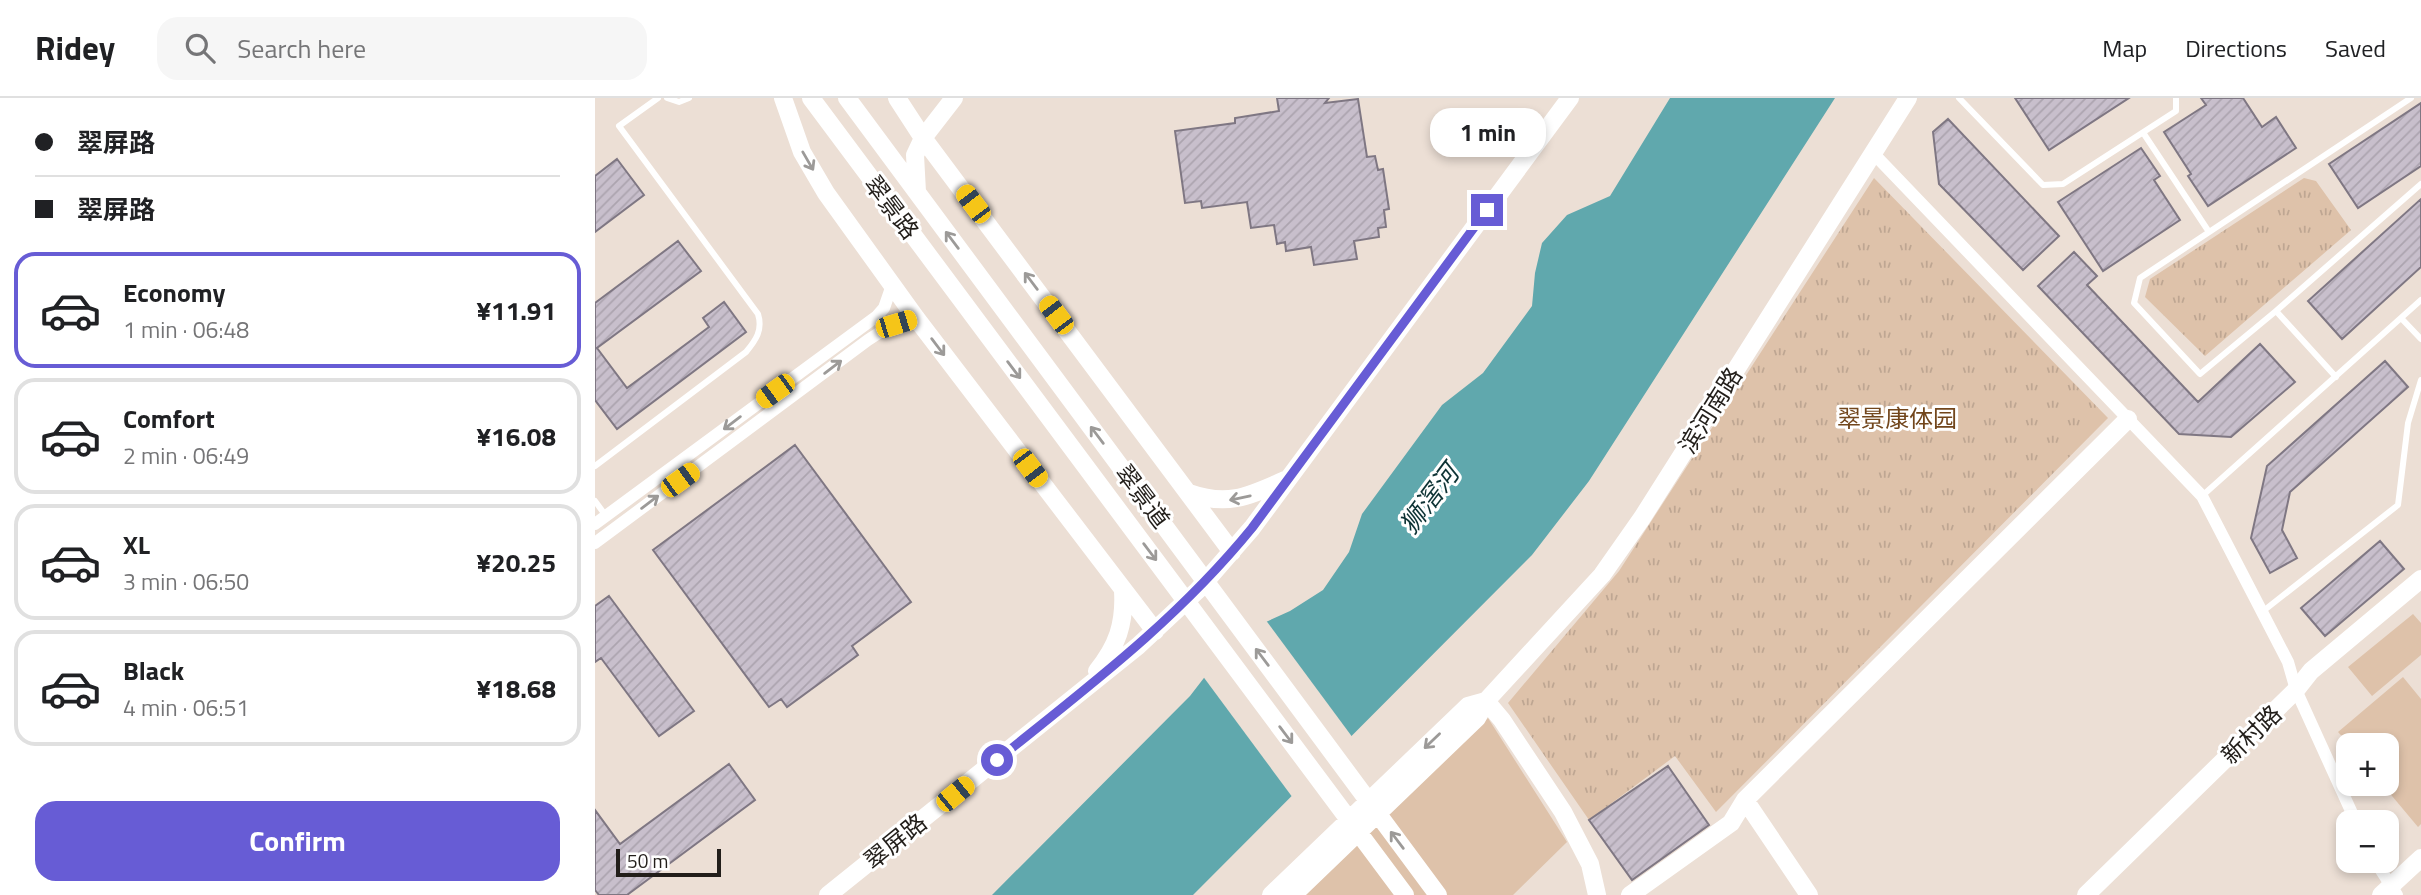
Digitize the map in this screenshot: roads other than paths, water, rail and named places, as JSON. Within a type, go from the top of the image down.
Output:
[{"type":"street","points":[[783,98],[802,152],[826,193],[916,318],[1155,631]]},
{"type":"street","name":"翠景路","points":[[811,98],[1405,895]]},
{"type":"street","name":"翠景道","points":[[847,98],[1438,895]]},
{"type":"street","points":[[917,192],[915,155],[923,138],[954,98]]},
{"type":"street","name":"翠屏路","points":[[828,895],[1155,631],[1198,590],[1232,552],[1288,478],[1570,98]]},
{"type":"street","name":"滨河南路","points":[[1293,895],[1477,718],[1486,701],[1602,575],[1642,518],[1908,98]]},
{"type":"street","points":[[903,99],[923,138],[1232,552]]},
{"type":"street","points":[[1873,153],[2201,496],[2288,662],[2296,690],[2350,810]]},
{"type":"street","points":[[595,524],[877,316],[884,308],[892,285]]},
{"type":"street","points":[[595,543],[868,340],[896,324],[916,318]]},
{"type":"street","points":[[1630,895],[1731,823],[1745,800],[2127,419]]},
{"type":"street","points":[[1189,493],[1214,500],[1241,498],[1288,478]]},
{"type":"street","name":"新村路","points":[[2086,895],[2296,690],[2311,671],[2421,579]]},
{"type":"street","points":[[1081,692],[1110,655],[1117,640],[1122,624],[1123,591]]},
{"type":"street","points":[[1486,701],[1502,720],[1563,812],[1590,864],[1597,895]]},
{"type":"street","name":"滨河南路","points":[[1271,895],[1468,706],[1486,701]]},
{"type":"street","points":[[1745,800],[1809,895]]},
{"type":"street","points":[[2381,873],[2390,892],[2421,858]]},
{"type":"lane","points":[[595,466],[746,352],[756,341],[761,324],[758,314],[619,126],[658,98]]},
{"type":"lane","points":[[667,98],[679,102],[689,98]]},
{"type":"lane","points":[[1959,98],[2043,185],[2063,184],[2144,134],[2176,111],[2176,98]]},
{"type":"lane","points":[[2411,98],[2140,278],[2134,303],[2200,374],[2421,184]]},
{"type":"lane","points":[[2144,134],[2209,232]]},
{"type":"lane","points":[[2201,496],[2421,300]]},
{"type":"lane","points":[[2276,311],[2336,377]]},
{"type":"lane","points":[[2401,318],[2421,339]]},
{"type":"lane","points":[[2262,611],[2398,505],[2408,423],[2421,380]]},
{"type":"lane","points":[[595,501],[615,528]]},
{"type":"water","name":"狮滘河","points":[[1670,98],[1835,98],[1589,481],[1532,555],[1193,895],[992,895],[1190,696],[1237,635],[1290,611],[1323,590],[1349,552],[1362,514],[1442,405],[1483,373],[1532,306],[1535,273],[1542,243],[1567,215],[1610,196]]},
{"type":"park label","name":"翠景康体园","points":[[1897,418]]}]
